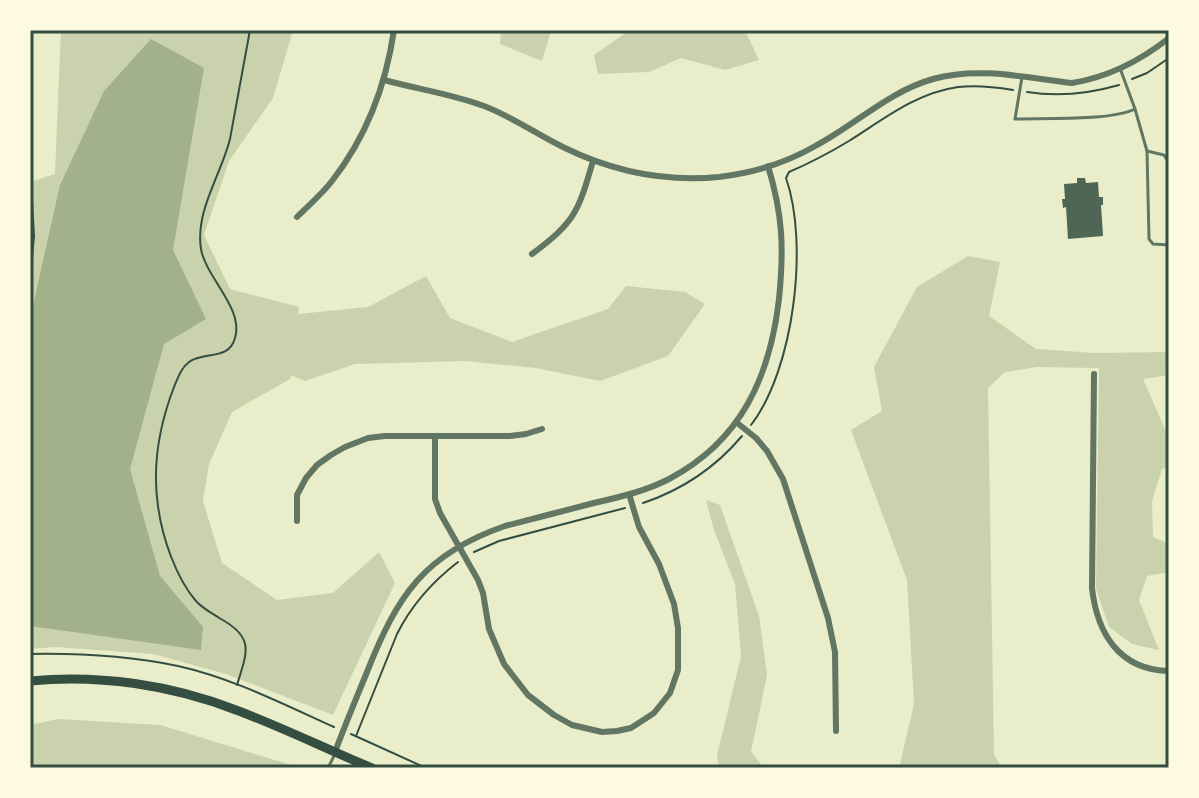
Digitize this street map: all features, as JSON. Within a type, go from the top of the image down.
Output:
[{"type":"main road","points":[[30,681],[103,681],[169,690],[233,709],[372,768]]},
{"type":"street","points":[[297,217],[330,183],[348,160],[362,134],[384,80],[394,30]]},
{"type":"street","points":[[384,80],[483,106],[513,118],[593,161],[647,175],[694,178],[722,176],[793,157],[910,88],[934,79],[968,73],[994,73],[1072,83],[1120,70],[1146,56],[1169,38]]},
{"type":"street","points":[[532,254],[555,237],[575,213],[593,161]]},
{"type":"street","points":[[335,752],[393,612],[416,581],[435,563],[458,547],[505,526],[629,494],[666,481],[715,447],[736,422],[765,369],[777,313],[781,280],[781,219],[768,166]]},
{"type":"street","points":[[1094,374],[1092,588],[1095,612],[1104,634],[1123,655],[1147,668],[1169,671]]},
{"type":"street","points":[[736,422],[767,451],[783,479],[828,618],[835,652],[836,731]]},
{"type":"street","points":[[297,521],[298,490],[312,471],[345,447],[377,437],[510,436],[542,429]]},
{"type":"street","points":[[435,437],[435,499],[478,580],[496,648],[514,679],[528,695],[554,715],[588,730],[602,732],[631,728],[654,713],[670,693],[678,670],[676,616],[667,582],[639,527],[629,494]]},
{"type":"lane","points":[[1120,70],[1147,151],[1149,239],[1153,244],[1169,245]]},
{"type":"lane","points":[[1022,77],[1015,119],[1100,116],[1135,109]]},
{"type":"lane","points":[[1147,151],[1164,155],[1169,163]]},
{"type":"lane","points":[[328,768],[335,752]]},
{"type":"path","points":[[237,685],[245,656],[243,638],[233,625],[205,610],[183,581],[167,547],[160,520],[156,474],[164,416],[182,369],[190,361],[228,349],[235,341],[233,313],[203,258],[201,235],[207,200],[226,155],[250,30]]},
{"type":"path","points":[[356,736],[405,618],[436,580],[464,557],[499,541],[652,500],[690,483],[721,459],[756,419],[780,367],[789,327],[795,277],[796,221],[793,197],[786,178],[789,172],[825,155],[901,108],[930,94],[960,87],[989,86],[1042,95],[1079,94],[1122,84],[1147,73],[1169,58]]},
{"type":"path","points":[[30,164],[34,236],[30,280]]},
{"type":"path","points":[[30,654],[124,657],[180,667],[237,685],[426,768]]},
{"type":"shaded area","points":[[61,30],[293,30],[273,98],[229,161],[204,235],[230,289],[299,307],[298,314],[368,307],[426,276],[450,318],[512,342],[608,309],[626,286],[685,292],[705,304],[668,356],[600,381],[536,368],[465,361],[355,364],[305,381],[291,375],[290,379],[232,412],[209,464],[203,501],[222,563],[277,600],[333,593],[379,552],[395,583],[333,715],[226,674],[153,654],[56,647],[30,649],[30,182],[55,174]]},
{"type":"shaded area","points":[[501,30],[551,31],[542,61],[500,44]]},
{"type":"shaded area","points":[[630,30],[745,30],[759,60],[725,70],[681,58],[649,72],[598,74],[594,55]]},
{"type":"shaded area","points":[[151,39],[204,68],[173,250],[206,319],[164,344],[130,469],[160,576],[203,627],[201,650],[30,626],[30,319],[60,185],[104,91]]},
{"type":"shaded area","points":[[968,256],[1000,262],[989,316],[1036,349],[1095,353],[1169,352],[1169,375],[1143,379],[1169,438],[1169,467],[1162,469],[1152,501],[1153,537],[1169,544],[1169,572],[1147,576],[1139,600],[1159,650],[1132,644],[1109,627],[1096,589],[1099,368],[1037,367],[1005,372],[988,388],[994,755],[1002,768],[899,768],[914,704],[907,580],[851,430],[882,411],[874,367],[917,287]]},
{"type":"shaded area","points":[[706,500],[720,505],[759,616],[767,675],[751,752],[764,768],[719,768],[717,755],[741,657],[735,584]]},
{"type":"shaded area","points":[[58,719],[160,725],[301,768],[30,768],[30,725]]},
{"type":"building","points":[[1077,178],[1085,178],[1086,183],[1098,182],[1099,197],[1103,197],[1103,236],[1068,239],[1066,207],[1063,208],[1062,199],[1065,199],[1064,184],[1077,183]]}]
